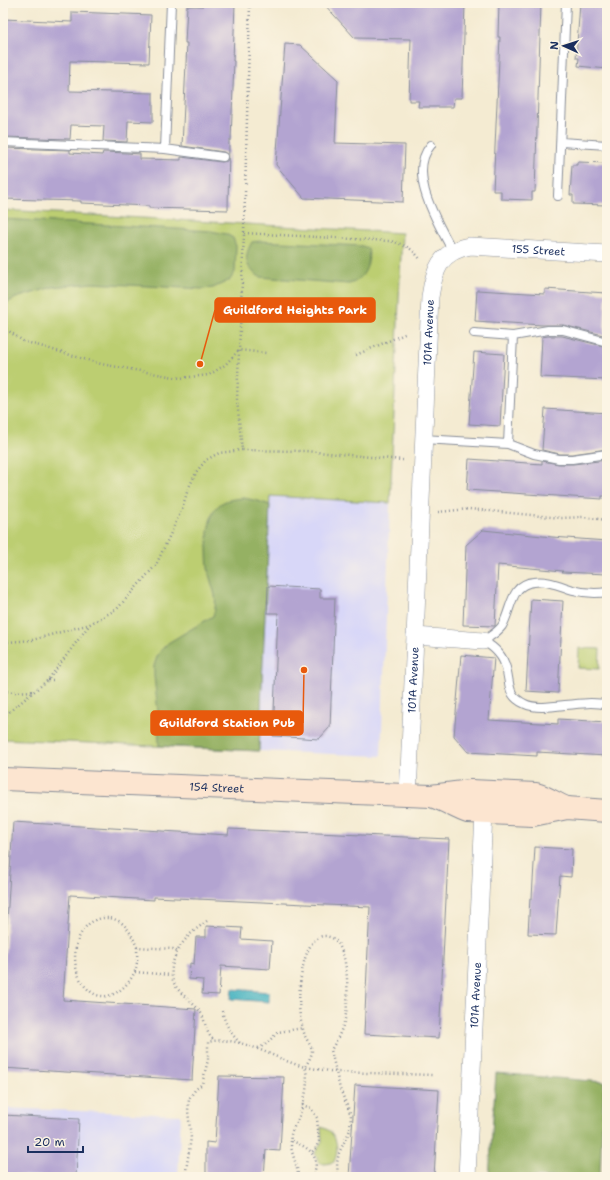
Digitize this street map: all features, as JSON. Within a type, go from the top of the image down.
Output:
[{"type":"main road","name":"154 Street","points":[[3,779],[431,796],[471,791],[536,794],[546,797],[567,808]]},
{"type":"main road","name":"154 Street","points":[[431,796],[468,812],[533,816],[567,808],[607,811]]},
{"type":"street","name":"101A Avenue","points":[[408,795],[431,286],[439,263],[452,252],[470,246]]},
{"type":"street","name":"155 Street","points":[[470,246],[607,254]]},
{"type":"street","name":"101A Avenue","points":[[415,636],[483,641]]},
{"type":"street","name":"101A Avenue","points":[[466,1177],[484,813]]},
{"type":"lane","points":[[162,3],[171,3],[165,149]]},
{"type":"lane","points":[[558,196],[566,3]]},
{"type":"lane","points":[[3,142],[165,149],[223,157]]},
{"type":"lane","points":[[561,142],[607,145]]},
{"type":"lane","points":[[430,145],[423,163],[423,187],[431,209],[452,252]]},
{"type":"lane","points":[[474,333],[513,336],[548,330],[563,330],[607,342]]},
{"type":"lane","points":[[508,444],[513,336]]},
{"type":"lane","points":[[423,439],[508,444],[534,454],[559,459],[572,459],[607,454]]},
{"type":"lane","points":[[607,592],[584,592],[545,581],[532,582],[518,588],[512,598],[508,615],[501,628],[483,641],[500,655],[506,668],[508,685],[511,691],[514,696],[525,704],[535,707],[593,703],[607,705]]},
{"type":"path","points":[[242,450],[237,400],[244,233],[250,3]]},
{"type":"path","points":[[244,233],[390,241],[404,245],[414,251],[420,260]]},
{"type":"path","points":[[3,327],[23,341],[101,364],[180,378],[209,375],[225,365],[239,350]]},
{"type":"path","points":[[356,355],[407,333]]},
{"type":"path","points":[[239,350],[266,353]]},
{"type":"path","points":[[8,642],[32,640],[90,624],[118,610],[156,565],[182,509],[188,488],[197,471],[206,460],[219,453],[242,450],[306,451],[403,460]]},
{"type":"path","points":[[438,512],[469,509],[562,518],[583,517],[607,520]]},
{"type":"path","points":[[3,717],[48,680],[90,624]]},
{"type":"path","points":[[48,680],[54,680]]},
{"type":"path","points":[[3,691],[35,691]]},
{"type":"path","points":[[103,918],[122,922],[133,937],[136,947],[137,964],[135,972],[125,986],[113,995],[105,996],[90,992],[82,983],[76,972],[76,949],[78,938],[86,927],[95,920],[103,918]]},
{"type":"path","points":[[207,921],[194,930],[185,941],[173,962],[171,975],[172,981],[178,989],[201,1014],[209,1036],[214,1040]]},
{"type":"path","points":[[298,1177],[297,1164],[290,1145],[290,1136],[302,1105],[307,1082],[305,1067],[312,1050],[303,1028],[300,1015],[299,994],[301,975],[310,946],[316,939],[322,936],[333,939],[340,947],[347,972],[345,1018],[339,1036],[331,1050],[340,1089],[351,1115],[350,1130],[339,1153],[337,1163],[338,1177]]},
{"type":"path","points":[[136,947],[173,949],[178,952]]},
{"type":"path","points":[[135,972],[171,975]]},
{"type":"path","points":[[222,1011],[224,1021],[234,1037],[240,1043]]},
{"type":"path","points":[[257,1048],[265,1046],[278,1032],[303,1028]]},
{"type":"path","points":[[185,1177],[191,1138],[188,1111],[194,1090],[202,1084],[208,1060],[208,1042],[214,1040],[240,1043],[257,1048],[297,1065],[336,1072],[433,1075]]},
{"type":"path","points":[[302,1105],[312,1108],[317,1118],[319,1141],[316,1148],[312,1152]]},
{"type":"path","points":[[291,1140],[306,1147],[314,1155],[316,1166],[312,1177]]},
{"type":"shaded area","points":[[270,496],[390,503],[381,756],[259,751]]},
{"type":"shaded area","points":[[3,1108],[181,1115],[178,1177],[3,1177]]},
{"type":"green space","points":[[3,210],[402,233],[390,503],[270,496],[259,751],[3,739]]},
{"type":"green space","points":[[3,219],[211,231],[226,234],[233,238],[236,246],[235,272],[230,280],[213,288],[203,289],[92,283],[53,287],[16,298],[3,305]]},
{"type":"green space","points":[[260,241],[362,246],[368,248],[369,259],[363,275],[355,282],[349,284],[260,277],[251,270],[247,262],[247,253],[252,242]]},
{"type":"green space","points":[[244,498],[270,505],[259,751],[159,746],[158,712],[154,676],[154,666],[157,657],[168,643],[213,616],[215,610],[215,599],[207,559],[211,519],[214,511],[224,502]]},
{"type":"green space","points":[[579,648],[600,649],[599,669],[578,668]]},
{"type":"green space","points":[[496,1073],[604,1082],[600,1177],[489,1177]]},
{"type":"green space","points":[[321,1127],[331,1132],[336,1141],[337,1152],[334,1162],[325,1164],[319,1163],[315,1153],[322,1141]]},
{"type":"water","points":[[232,989],[269,992],[269,1002],[231,999]]},
{"type":"building","points":[[203,3],[235,3],[231,140],[229,140],[228,210],[149,208],[149,206],[81,203],[81,201],[3,199],[3,148],[70,150],[70,153],[102,155],[103,152],[140,154],[140,159],[181,160],[181,157],[222,162],[227,161],[228,155],[224,152],[182,146],[187,43],[185,43],[187,6],[203,6]]},
{"type":"building","points":[[323,3],[465,3],[462,98],[454,98],[453,107],[418,107],[419,101],[409,101],[411,39],[355,38]]},
{"type":"building","points":[[499,3],[541,3],[535,192],[532,192],[532,200],[501,199],[501,191],[493,191],[500,37],[498,37]]},
{"type":"building","points":[[580,3],[607,3],[607,69],[578,66],[579,58],[576,58]]},
{"type":"building","points":[[72,12],[151,15],[149,63],[70,61],[69,91],[153,93],[153,122],[128,121],[127,142],[103,141],[104,126],[71,125],[70,139],[3,137],[3,19],[72,22]]},
{"type":"building","points":[[285,44],[300,45],[338,80],[335,143],[405,145],[403,202],[304,198],[276,165]]},
{"type":"building","points":[[577,162],[607,163],[607,205],[573,204],[573,195],[570,195],[572,165],[577,165]]},
{"type":"building","points":[[545,289],[606,293],[604,333],[607,333],[607,336],[563,325],[475,321],[477,290],[545,294]]},
{"type":"building","points":[[562,336],[607,347],[607,380],[540,377],[542,337]]},
{"type":"building","points":[[474,352],[504,354],[500,426],[469,424]]},
{"type":"building","points":[[545,409],[607,413],[607,449],[572,454],[560,454],[542,450]]},
{"type":"building","points":[[469,459],[542,464],[542,461],[559,464],[573,464],[607,460],[607,496],[602,496],[602,499],[467,490]]},
{"type":"building","points":[[483,530],[607,541],[607,574],[562,572],[563,571],[498,565],[495,626],[463,625],[466,545]]},
{"type":"building","points":[[268,586],[320,589],[320,598],[335,598],[330,727],[319,739],[273,736],[278,613],[267,613]]},
{"type":"building","points":[[531,599],[563,601],[558,693],[526,691]]},
{"type":"building","points":[[461,655],[494,658],[489,720],[558,724],[558,719],[607,722],[607,756],[537,752],[537,756],[468,752],[454,736]]},
{"type":"building","points":[[13,822],[228,835],[229,829],[449,839],[439,1038],[364,1034],[370,907],[154,897],[154,900],[70,895],[63,1000],[196,1009],[192,1080],[3,1068],[3,988]]},
{"type":"building","points":[[535,847],[572,849],[571,877],[560,876],[556,935],[528,934]]},
{"type":"building","points":[[206,926],[242,928],[241,939],[272,941],[270,969],[221,966],[219,995],[202,994],[203,980],[189,979],[190,963],[194,964],[196,937],[206,937]]},
{"type":"building","points":[[219,1076],[284,1077],[280,1151],[266,1150],[264,1177],[206,1177],[206,1142],[215,1143]]},
{"type":"building","points":[[355,1085],[439,1090],[434,1177],[349,1177]]},
{"type":"building","points":[[3,1115],[79,1119],[76,1177],[3,1175]]},
{"type":"place","name":"Guildford Heights Park","points":[[200,364]]},
{"type":"place","name":"Guildford Station Pub","points":[[304,670]]}]
